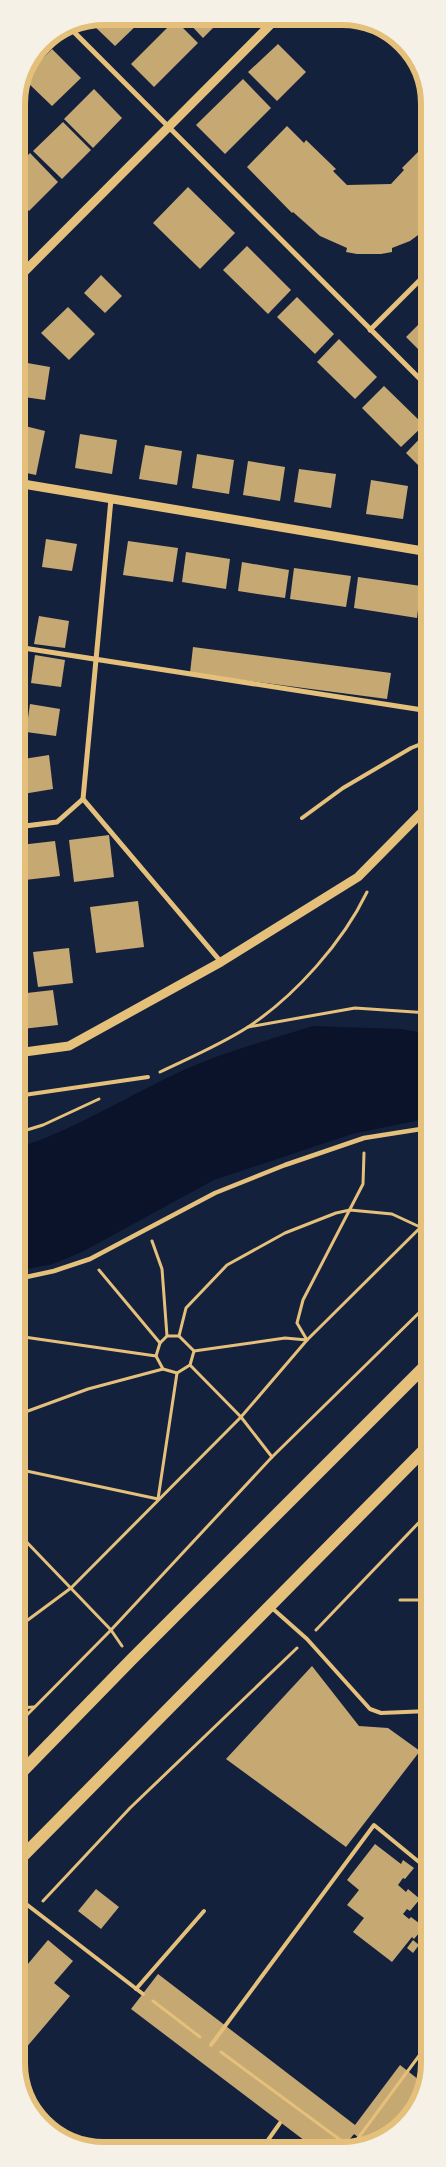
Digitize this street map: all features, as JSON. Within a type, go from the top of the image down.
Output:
[{"type":"main road","points":[[25,1769],[138,1652],[421,1370]]},
{"type":"main road","points":[[25,1854],[421,1453]]},
{"type":"street","points":[[25,271],[269,25]]},
{"type":"street","points":[[73,31],[421,380]]},
{"type":"street","points":[[370,330],[421,279]]},
{"type":"street","points":[[25,484],[421,551]]},
{"type":"street","points":[[25,826],[57,822],[83,799],[111,498]]},
{"type":"street","points":[[25,648],[96,661],[421,710]]},
{"type":"street","points":[[83,799],[221,962]]},
{"type":"street","points":[[25,1052],[69,1046],[221,962],[358,877],[421,813]]},
{"type":"street","points":[[25,1277],[54,1271],[90,1259],[215,1193],[285,1165],[364,1138],[421,1129]]},
{"type":"lane","points":[[302,818],[342,788],[410,748],[421,744]]},
{"type":"lane","points":[[25,1095],[148,1077]]},
{"type":"lane","points":[[271,1606],[307,1639],[370,1709],[381,1713],[421,1711]]},
{"type":"lane","points":[[211,2045],[374,1825],[421,1864]]},
{"type":"lane","points":[[25,1904],[142,1994]]},
{"type":"lane","points":[[136,1989],[204,1911]]},
{"type":"lane","points":[[267,2142],[280,2123]]},
{"type":"path","points":[[148,1077],[248,1027],[283,999],[316,967],[343,931],[369,887]]},
{"type":"path","points":[[248,1027],[355,1008],[421,1012]]},
{"type":"path","points":[[25,1131],[43,1125],[104,1097]]},
{"type":"path","points":[[307,1340],[297,1323],[303,1300],[363,1184],[364,1138]]},
{"type":"path","points":[[25,1622],[71,1588],[242,1417],[307,1340],[420,1227],[392,1214],[350,1210],[336,1213],[284,1233],[227,1265],[186,1308],[179,1336]]},
{"type":"path","points":[[148,1229],[162,1269],[167,1336]]},
{"type":"path","points":[[90,1259],[160,1342]]},
{"type":"path","points":[[25,1717],[111,1630],[272,1457],[421,1311]]},
{"type":"path","points":[[163,1369],[156,1356],[160,1342],[167,1336],[179,1336],[194,1351]]},
{"type":"path","points":[[25,1337],[156,1356]]},
{"type":"path","points":[[194,1351],[285,1338],[307,1340]]},
{"type":"path","points":[[25,1411],[88,1389],[163,1369],[177,1372],[190,1365],[194,1351]]},
{"type":"path","points":[[190,1365],[242,1417],[272,1457]]},
{"type":"path","points":[[158,1499],[177,1372]]},
{"type":"path","points":[[25,1471],[158,1499]]},
{"type":"path","points":[[25,1921],[130,1808],[307,1639],[421,1520]]},
{"type":"path","points":[[25,1540],[111,1630]]},
{"type":"path","points":[[400,1600],[421,1600]]},
{"type":"path","points":[[25,1708],[35,1707]]},
{"type":"path","points":[[142,1994],[342,2142]]},
{"type":"path","points":[[358,2140],[421,2053]]},
{"type":"water","points":[[313,1026],[401,1029],[421,1033],[421,1120],[352,1134],[214,1180],[82,1252],[53,1264],[25,1269],[25,1145],[90,1118],[184,1070],[247,1046]]},
{"type":"building","points":[[137,25],[115,46],[94,26]]},
{"type":"building","points":[[170,25],[180,25],[198,43],[154,87],[131,64]]},
{"type":"building","points":[[191,25],[216,25],[203,38]]},
{"type":"building","points":[[278,44],[306,72],[277,101],[248,72]]},
{"type":"building","points":[[52,49],[81,78],[52,106],[29,83],[35,66]]},
{"type":"building","points":[[243,79],[271,108],[225,154],[196,125]]},
{"type":"building","points":[[94,89],[122,118],[93,148],[64,119]]},
{"type":"building","points":[[63,122],[91,150],[62,179],[33,151]]},
{"type":"building","points":[[287,126],[304,143],[306,140],[336,169],[333,171],[347,185],[391,184],[404,170],[402,168],[421,149],[421,233],[410,241],[392,248],[392,252],[357,254],[346,252],[347,248],[320,236],[292,213],[247,167]]},
{"type":"building","points":[[30,153],[58,182],[29,211],[25,207],[25,158]]},
{"type":"building","points":[[188,187],[235,233],[200,269],[153,223]]},
{"type":"building","points":[[247,246],[291,290],[268,314],[223,270]]},
{"type":"building","points":[[101,275],[122,296],[105,313],[84,293]]},
{"type":"building","points":[[297,297],[334,334],[315,354],[277,317]]},
{"type":"building","points":[[68,307],[95,334],[69,360],[41,333]]},
{"type":"building","points":[[421,322],[421,352],[406,337]]},
{"type":"building","points":[[339,339],[377,377],[355,399],[317,362]]},
{"type":"building","points":[[25,363],[50,367],[45,400],[25,397]]},
{"type":"building","points":[[384,386],[421,422],[421,428],[401,447],[362,408]]},
{"type":"building","points":[[25,426],[45,431],[36,475],[25,473]]},
{"type":"building","points":[[80,434],[117,440],[112,474],[75,468]]},
{"type":"building","points":[[421,437],[421,468],[406,453]]},
{"type":"building","points":[[145,445],[182,451],[177,485],[139,479]]},
{"type":"building","points":[[197,454],[234,460],[229,494],[192,488]]},
{"type":"building","points":[[248,461],[285,467],[280,501],[243,495]]},
{"type":"building","points":[[299,469],[336,474],[331,508],[294,502]]},
{"type":"building","points":[[371,480],[408,486],[403,519],[366,514]]},
{"type":"building","points":[[421,502],[421,523],[418,522]]},
{"type":"building","points":[[46,539],[77,544],[72,571],[42,567]]},
{"type":"building","points":[[128,541],[178,548],[173,582],[123,575]]},
{"type":"building","points":[[186,552],[230,559],[226,589],[182,582]]},
{"type":"building","points":[[242,562],[289,570],[285,598],[238,591]]},
{"type":"building","points":[[294,568],[351,576],[346,607],[290,599]]},
{"type":"building","points":[[358,577],[421,586],[417,618],[354,608]]},
{"type":"building","points":[[39,616],[69,621],[65,648],[34,644]]},
{"type":"building","points":[[193,647],[391,673],[387,699],[190,673]]},
{"type":"building","points":[[35,655],[65,660],[61,687],[31,683]]},
{"type":"building","points":[[30,704],[60,709],[56,736],[26,732]]},
{"type":"building","points":[[49,755],[53,789],[25,794],[25,759]]},
{"type":"building","points":[[109,835],[114,877],[74,882],[69,840]]},
{"type":"building","points":[[55,841],[60,876],[25,880],[25,844]]},
{"type":"building","points":[[138,901],[144,947],[96,953],[90,907]]},
{"type":"building","points":[[69,948],[73,983],[38,987],[33,952]]},
{"type":"building","points":[[53,990],[58,1025],[25,1029],[25,993]]},
{"type":"building","points":[[312,1666],[359,1726],[388,1728],[420,1751],[346,1847],[226,1759]]},
{"type":"building","points":[[375,1844],[401,1864],[403,1860],[414,1868],[398,1885],[406,1892],[408,1889],[420,1899],[410,1911],[407,1909],[403,1914],[409,1919],[411,1917],[421,1925],[421,1931],[414,1939],[412,1937],[392,1962],[353,1932],[364,1918],[347,1905],[359,1890],[347,1880]]},
{"type":"building","points":[[96,1889],[119,1907],[101,1929],[78,1911]]},
{"type":"building","points":[[48,1940],[73,1961],[54,1983],[70,1996],[25,2049],[25,1967]]},
{"type":"building","points":[[413,1940],[419,1945],[413,1953],[407,1948]]},
{"type":"building","points":[[158,1974],[355,2125],[400,2065],[419,2080],[418,2083],[413,2098],[405,2111],[390,2126],[377,2134],[361,2139],[354,2134],[348,2141],[306,2142],[131,2009]]}]
